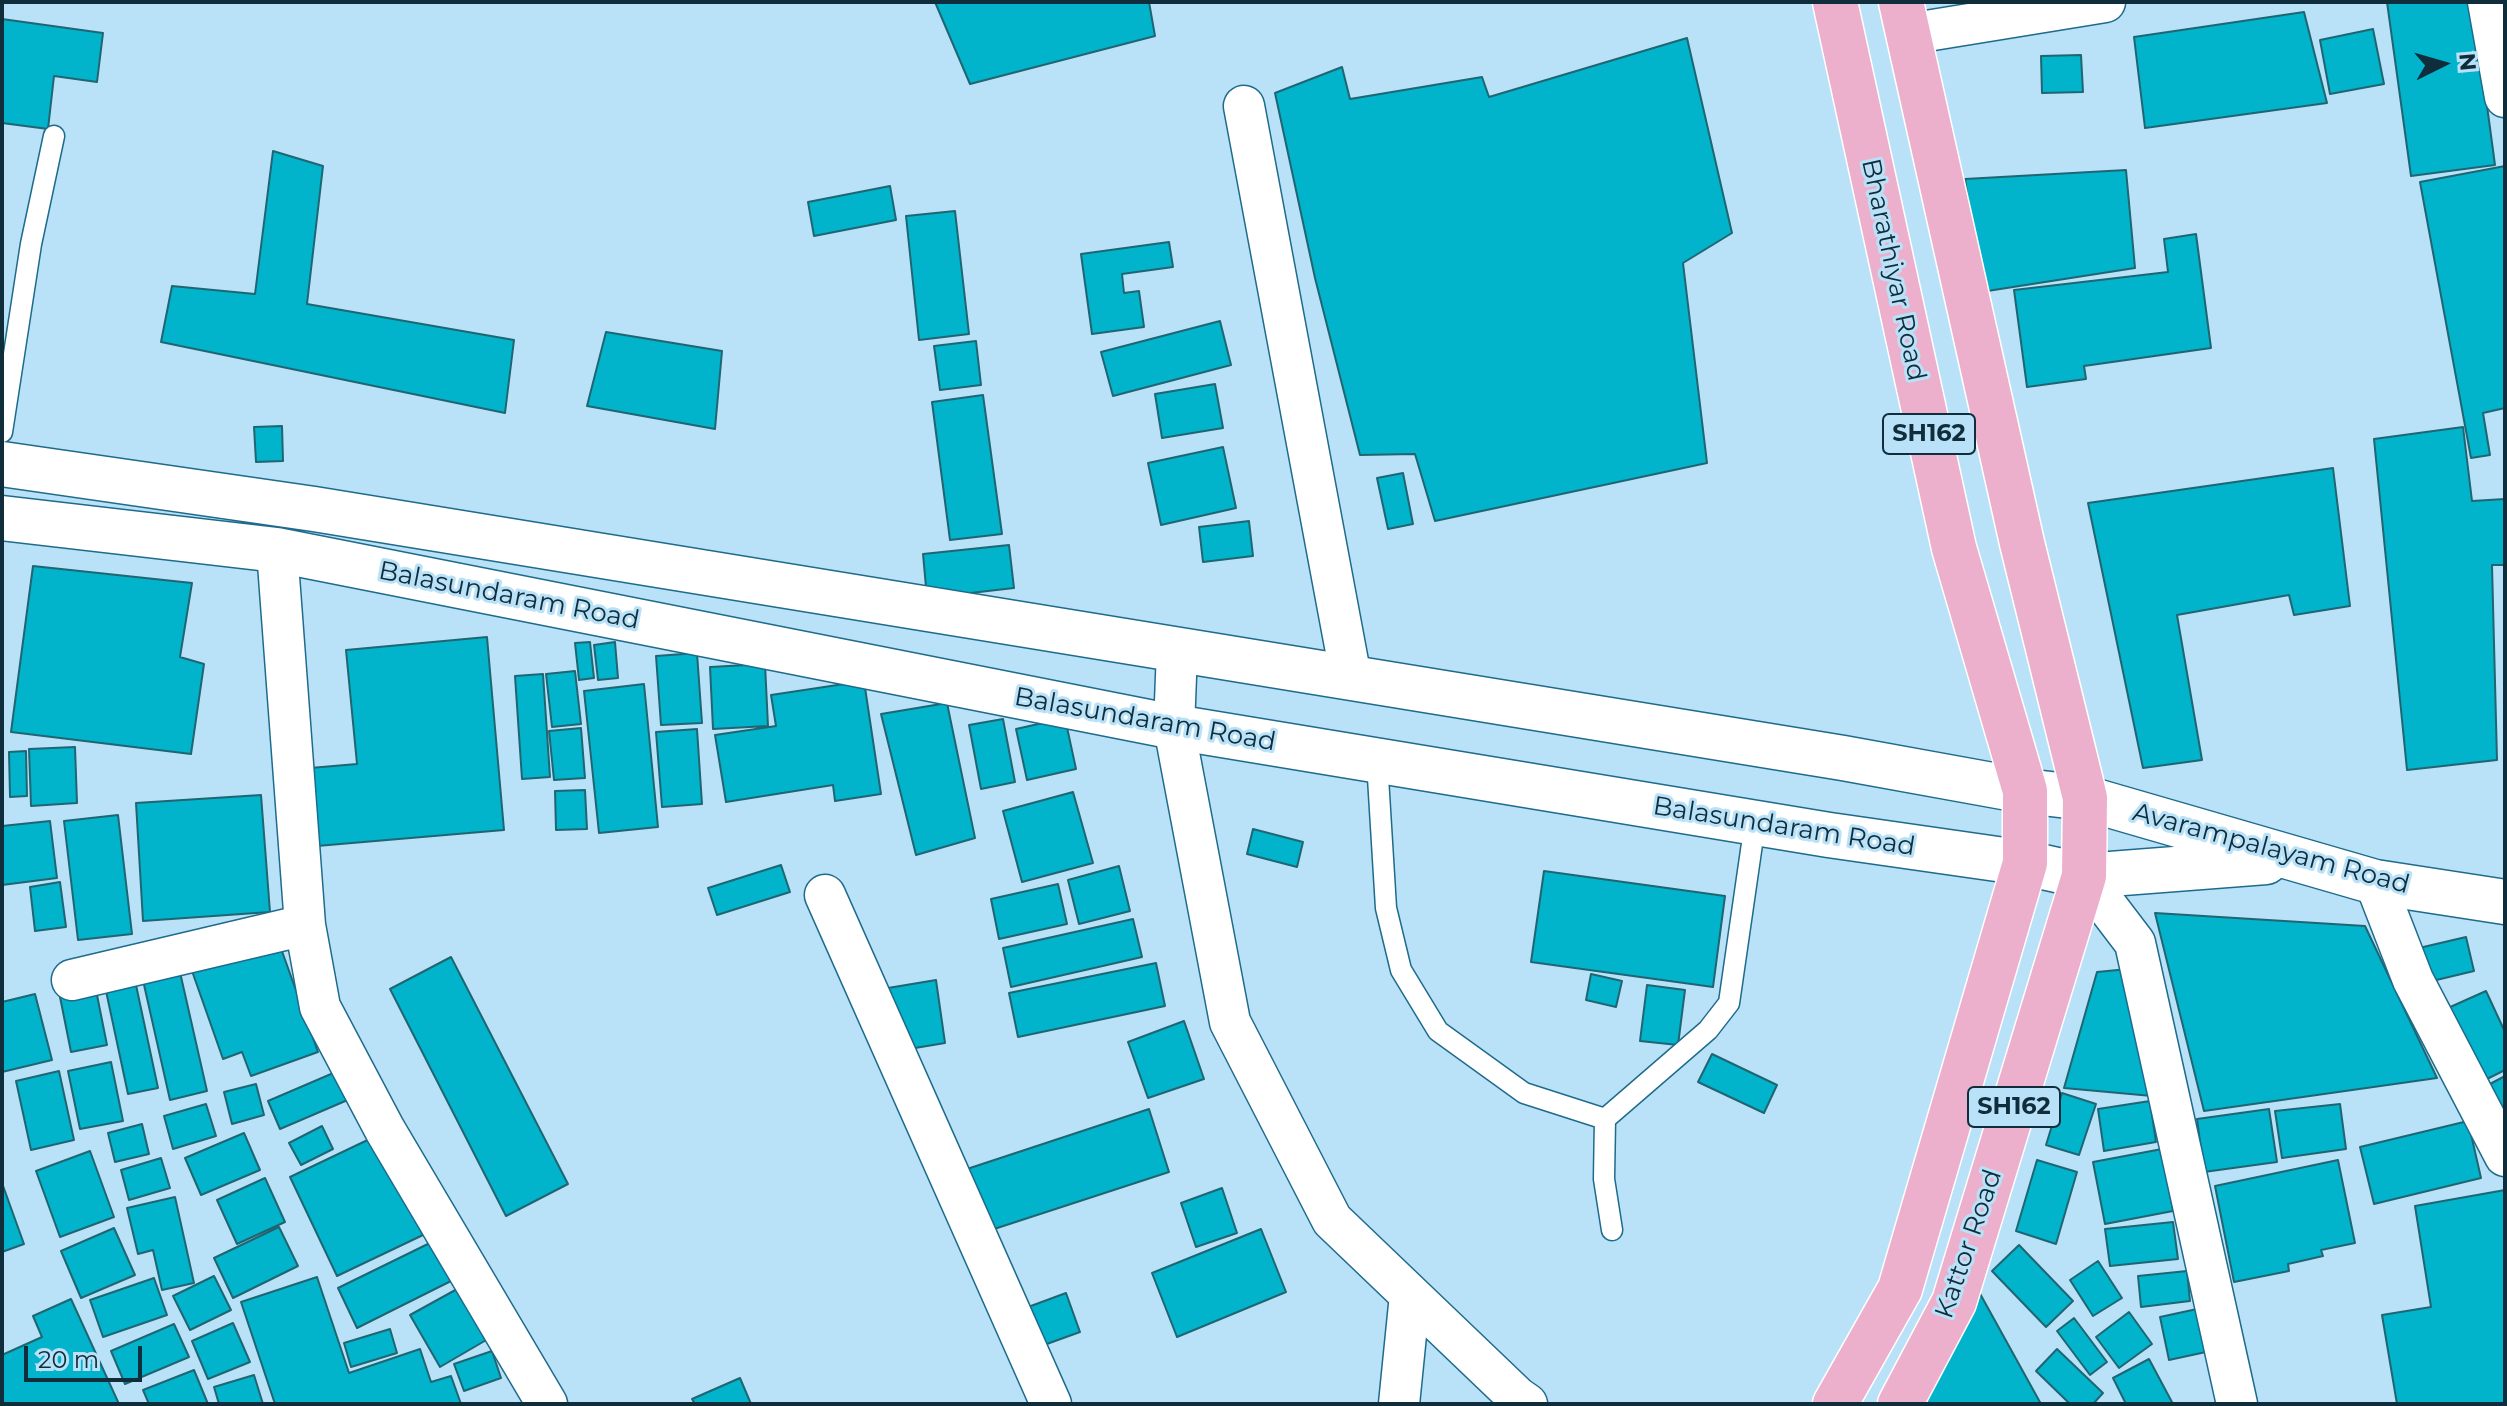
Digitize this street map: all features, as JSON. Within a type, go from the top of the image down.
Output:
[{"type":"main road","name":"Bharathiyar Road","points":[[1835,2],[1954,548],[2025,791],[2025,863]]},
{"type":"main road","name":"SH162","points":[[1904,18],[2022,543],[2085,798]]},
{"type":"main road","name":"Balasundaram Road","points":[[2,464],[314,509],[1843,758],[2025,791],[2085,798]]},
{"type":"main road","name":"Balasundaram Road","points":[[2,518],[277,550],[1174,727],[1755,823],[2025,863],[2084,876],[2293,860]]},
{"type":"main road","name":"Avarampalayam Road","points":[[2085,798],[2375,882],[2505,902]]},
{"type":"main road","name":"Kattor Road","points":[[1900,1404],[1954,1302],[2084,876],[2085,798]]},
{"type":"main road","name":"Kattor Road","points":[[1835,1404],[1900,1289],[2025,863]]},
{"type":"street","points":[[1904,18],[2105,2]]},
{"type":"street","points":[[2488,2],[2505,97]]},
{"type":"street","points":[[1244,106],[1351,678]]},
{"type":"street","points":[[277,550],[305,925],[320,1007],[385,1130],[547,1404]]},
{"type":"street","points":[[1177,651],[1174,727],[1230,1022],[1332,1220],[1527,1404]]},
{"type":"street","points":[[2084,876],[2135,943],[2237,1404]]},
{"type":"street","points":[[2375,882],[2413,980],[2505,1156]]},
{"type":"street","points":[[825,895],[1051,1404]]},
{"type":"street","points":[[72,980],[305,925]]},
{"type":"street","points":[[1399,1404],[1410,1295]]},
{"type":"lane","points":[[2,432],[31,244],[54,136]]},
{"type":"lane","points":[[1377,761],[1386,908],[1401,970],[1438,1031],[1524,1093],[1605,1119]]},
{"type":"lane","points":[[1612,1230],[1604,1179],[1605,1119],[1708,1030],[1729,1003],[1755,823]]},
{"type":"building","points":[[935,2],[1149,2],[1155,36],[970,84]]},
{"type":"building","points":[[2387,2],[2473,2],[2495,165],[2411,176]]},
{"type":"building","points":[[2304,12],[2327,103],[2145,128],[2134,37]]},
{"type":"building","points":[[2,19],[103,33],[97,82],[54,76],[48,129],[2,123]]},
{"type":"building","points":[[2373,29],[2384,84],[2330,94],[2320,40]]},
{"type":"building","points":[[1687,38],[1732,233],[1683,263],[1707,463],[1435,521],[1415,454],[1360,455],[1315,278],[1275,93],[1342,67],[1350,99],[1482,77],[1489,97]]},
{"type":"building","points":[[2081,55],[2083,92],[2042,93],[2041,56]]},
{"type":"building","points":[[273,151],[323,166],[307,304],[514,340],[505,413],[161,342],[172,286],[255,294]]},
{"type":"building","points":[[2505,166],[2505,408],[2483,413],[2490,455],[2471,458],[2420,182]]},
{"type":"building","points":[[2126,170],[2135,268],[1981,292],[1965,179]]},
{"type":"building","points":[[890,186],[896,220],[814,236],[808,202]]},
{"type":"building","points":[[955,211],[969,334],[919,340],[906,216]]},
{"type":"building","points":[[2196,234],[2211,348],[2084,366],[2086,379],[2027,387],[2014,290],[2168,272],[2164,239]]},
{"type":"building","points":[[1169,242],[1173,267],[1122,274],[1124,293],[1139,291],[1144,327],[1092,334],[1081,254]]},
{"type":"building","points":[[1220,321],[1231,365],[1113,396],[1101,352]]},
{"type":"building","points":[[606,332],[722,351],[715,429],[587,406]]},
{"type":"building","points":[[976,341],[981,385],[940,390],[934,346]]},
{"type":"building","points":[[1215,384],[1223,428],[1162,438],[1155,394]]},
{"type":"building","points":[[983,395],[1002,534],[950,540],[932,402]]},
{"type":"building","points":[[282,426],[283,461],[256,462],[254,427]]},
{"type":"building","points":[[2463,427],[2472,501],[2505,499],[2505,565],[2492,565],[2497,760],[2407,770],[2374,439]]},
{"type":"building","points":[[1223,447],[1236,508],[1161,525],[1148,463]]},
{"type":"building","points":[[2333,468],[2350,606],[2294,615],[2289,595],[2177,615],[2202,760],[2143,768],[2088,503]]},
{"type":"building","points":[[1403,473],[1413,524],[1388,529],[1377,478]]},
{"type":"building","points":[[1249,521],[1253,556],[1203,562],[1199,527]]},
{"type":"building","points":[[1009,545],[1014,588],[927,598],[923,554]]},
{"type":"building","points":[[33,566],[192,583],[180,657],[204,664],[191,754],[11,732]]},
{"type":"building","points":[[487,637],[504,830],[317,846],[310,768],[357,764],[346,650]]},
{"type":"building","points":[[590,642],[594,678],[579,680],[575,643]]},
{"type":"building","points":[[615,642],[618,678],[598,680],[594,645]]},
{"type":"building","points":[[697,653],[702,723],[661,725],[656,656]]},
{"type":"building","points":[[765,664],[768,726],[713,729],[710,667]]},
{"type":"building","points":[[575,671],[581,724],[552,727],[546,674]]},
{"type":"building","points":[[543,674],[550,777],[522,779],[515,676]]},
{"type":"building","points":[[864,681],[881,794],[835,801],[833,785],[726,802],[715,735],[776,726],[771,695]]},
{"type":"building","points":[[644,684],[658,827],[599,833],[584,691]]},
{"type":"building","points":[[947,703],[975,838],[916,855],[881,714]]},
{"type":"building","points":[[1065,718],[1076,769],[1027,780],[1016,729]]},
{"type":"building","points":[[1003,719],[1015,782],[981,789],[969,725]]},
{"type":"building","points":[[581,728],[585,778],[554,780],[549,731]]},
{"type":"building","points":[[697,729],[702,804],[662,807],[656,732]]},
{"type":"building","points":[[75,747],[77,803],[31,806],[29,749]]},
{"type":"building","points":[[26,751],[27,796],[10,797],[9,752]]},
{"type":"building","points":[[585,790],[587,829],[556,830],[555,791]]},
{"type":"building","points":[[1073,792],[1093,863],[1022,882],[1003,811]]},
{"type":"building","points":[[261,795],[270,912],[143,921],[136,803]]},
{"type":"building","points":[[118,815],[132,934],[78,940],[64,821]]},
{"type":"building","points":[[50,821],[57,878],[2,885],[2,826]]},
{"type":"building","points":[[1253,829],[1303,842],[1297,867],[1247,854]]},
{"type":"building","points":[[781,865],[790,892],[717,915],[708,888]]},
{"type":"building","points":[[1119,866],[1130,911],[1079,924],[1068,880]]},
{"type":"building","points":[[1544,871],[1725,896],[1713,987],[1531,962]]},
{"type":"building","points":[[60,882],[66,927],[35,931],[30,887]]},
{"type":"building","points":[[1058,884],[1067,924],[999,939],[991,899]]},
{"type":"building","points":[[2155,913],[2365,926],[2437,1078],[2204,1111]]},
{"type":"building","points":[[1133,919],[1142,957],[1011,987],[1003,948]]},
{"type":"building","points":[[2466,937],[2474,971],[2428,982],[2419,948]]},
{"type":"building","points":[[278,940],[318,1052],[251,1076],[242,1052],[223,1059],[192,971]]},
{"type":"building","points":[[451,957],[568,1184],[506,1216],[390,989]]},
{"type":"building","points":[[177,959],[207,1091],[170,1100],[140,967]]},
{"type":"building","points":[[1156,963],[1165,1006],[1018,1037],[1009,993]]},
{"type":"building","points":[[2128,969],[2152,1096],[2064,1088],[2097,972]]},
{"type":"building","points":[[1591,974],[1622,981],[1616,1007],[1586,1000]]},
{"type":"building","points":[[936,980],[945,1043],[897,1051],[888,988]]},
{"type":"building","points":[[136,985],[158,1088],[128,1094],[106,991]]},
{"type":"building","points":[[1647,985],[1685,990],[1678,1045],[1640,1041]]},
{"type":"building","points":[[96,990],[107,1045],[71,1052],[60,997]]},
{"type":"building","points":[[2486,991],[2505,1032],[2505,1070],[2483,1081],[2448,1008]]},
{"type":"building","points":[[35,994],[52,1060],[2,1072],[2,1002]]},
{"type":"building","points":[[1184,1021],[1204,1079],[1148,1098],[1128,1042]]},
{"type":"building","points":[[1712,1054],[1777,1085],[1764,1113],[1698,1082]]},
{"type":"building","points":[[111,1062],[123,1121],[80,1129],[68,1071]]},
{"type":"building","points":[[59,1071],[74,1140],[31,1150],[16,1081]]},
{"type":"building","points":[[338,1071],[350,1099],[280,1129],[268,1101]]},
{"type":"building","points":[[2505,1076],[2505,1114],[2490,1084]]},
{"type":"building","points":[[256,1084],[264,1115],[232,1124],[224,1092]]},
{"type":"building","points":[[2062,1093],[2096,1104],[2079,1155],[2046,1145]]},
{"type":"building","points":[[2150,1101],[2156,1142],[2104,1151],[2098,1109]]},
{"type":"building","points":[[206,1104],[216,1136],[173,1149],[164,1116]]},
{"type":"building","points":[[2340,1104],[2346,1149],[2282,1158],[2275,1111]]},
{"type":"building","points":[[1149,1109],[1169,1172],[988,1231],[967,1169]]},
{"type":"building","points":[[2269,1109],[2277,1162],[2204,1172],[2197,1119]]},
{"type":"building","points":[[2468,1121],[2481,1178],[2374,1204],[2360,1147]]},
{"type":"building","points":[[142,1124],[149,1154],[115,1162],[108,1133]]},
{"type":"building","points":[[322,1126],[333,1149],[301,1165],[289,1143]]},
{"type":"building","points":[[244,1133],[260,1170],[201,1195],[185,1158]]},
{"type":"building","points":[[376,1136],[423,1235],[337,1276],[290,1177]]},
{"type":"building","points":[[2162,1149],[2173,1211],[2105,1224],[2093,1162]]},
{"type":"building","points":[[90,1151],[114,1217],[60,1237],[36,1171]]},
{"type":"building","points":[[161,1158],[170,1188],[129,1200],[121,1170]]},
{"type":"building","points":[[2037,1160],[2077,1172],[2056,1244],[2016,1231]]},
{"type":"building","points":[[2338,1160],[2355,1243],[2321,1250],[2323,1256],[2288,1264],[2289,1271],[2234,1282],[2215,1186]]},
{"type":"building","points":[[265,1178],[285,1222],[237,1244],[217,1200]]},
{"type":"building","points":[[2,1183],[24,1244],[2,1252]]},
{"type":"building","points":[[1222,1188],[1237,1233],[1196,1247],[1181,1203]]},
{"type":"building","points":[[2505,1190],[2505,1404],[2397,1404],[2382,1315],[2431,1307],[2415,1206]]},
{"type":"building","points":[[175,1197],[194,1283],[162,1290],[153,1250],[138,1254],[127,1208]]},
{"type":"building","points":[[2173,1222],[2178,1259],[2110,1266],[2105,1229]]},
{"type":"building","points":[[279,1227],[298,1266],[233,1298],[214,1258]]},
{"type":"building","points":[[114,1228],[135,1275],[81,1298],[61,1251]]},
{"type":"building","points":[[1261,1229],[1286,1292],[1177,1337],[1152,1273]]},
{"type":"building","points":[[434,1241],[453,1280],[357,1328],[338,1288]]},
{"type":"building","points":[[2019,1245],[2073,1301],[2046,1327],[1992,1271]]},
{"type":"building","points":[[2098,1261],[2122,1298],[2093,1316],[2070,1280]]},
{"type":"building","points":[[2187,1271],[2190,1301],[2141,1307],[2138,1276]]},
{"type":"building","points":[[214,1276],[231,1310],[190,1330],[173,1296]]},
{"type":"building","points":[[317,1277],[349,1373],[420,1349],[431,1382],[451,1376],[461,1404],[275,1404],[241,1302]]},
{"type":"building","points":[[154,1278],[167,1315],[103,1337],[90,1300]]},
{"type":"building","points":[[459,1288],[488,1339],[440,1367],[410,1315]]},
{"type":"building","points":[[1978,1290],[2041,1404],[1919,1404]]},
{"type":"building","points":[[1066,1293],[1080,1332],[1033,1349],[1020,1310]]},
{"type":"building","points":[[71,1299],[119,1404],[2,1404],[2,1355],[42,1337],[33,1316]]},
{"type":"building","points":[[2197,1309],[2206,1352],[2169,1360],[2160,1317]]},
{"type":"building","points":[[2129,1312],[2152,1344],[2119,1368],[2096,1337]]},
{"type":"building","points":[[2074,1318],[2107,1362],[2090,1375],[2057,1331]]},
{"type":"building","points":[[233,1323],[250,1362],[208,1379],[192,1341]]},
{"type":"building","points":[[174,1324],[189,1357],[125,1384],[111,1351]]},
{"type":"building","points":[[390,1329],[397,1353],[351,1367],[344,1343]]},
{"type":"building","points":[[2057,1349],[2103,1393],[2093,1404],[2070,1404],[2036,1371]]},
{"type":"building","points":[[492,1351],[501,1378],[464,1391],[454,1364]]},
{"type":"building","points":[[2149,1359],[2173,1404],[2126,1404],[2113,1378]]},
{"type":"building","points":[[194,1370],[208,1404],[149,1404],[143,1390]]},
{"type":"building","points":[[254,1375],[263,1404],[219,1404],[214,1387]]},
{"type":"building","points":[[740,1378],[751,1404],[695,1404],[692,1399]]}]
